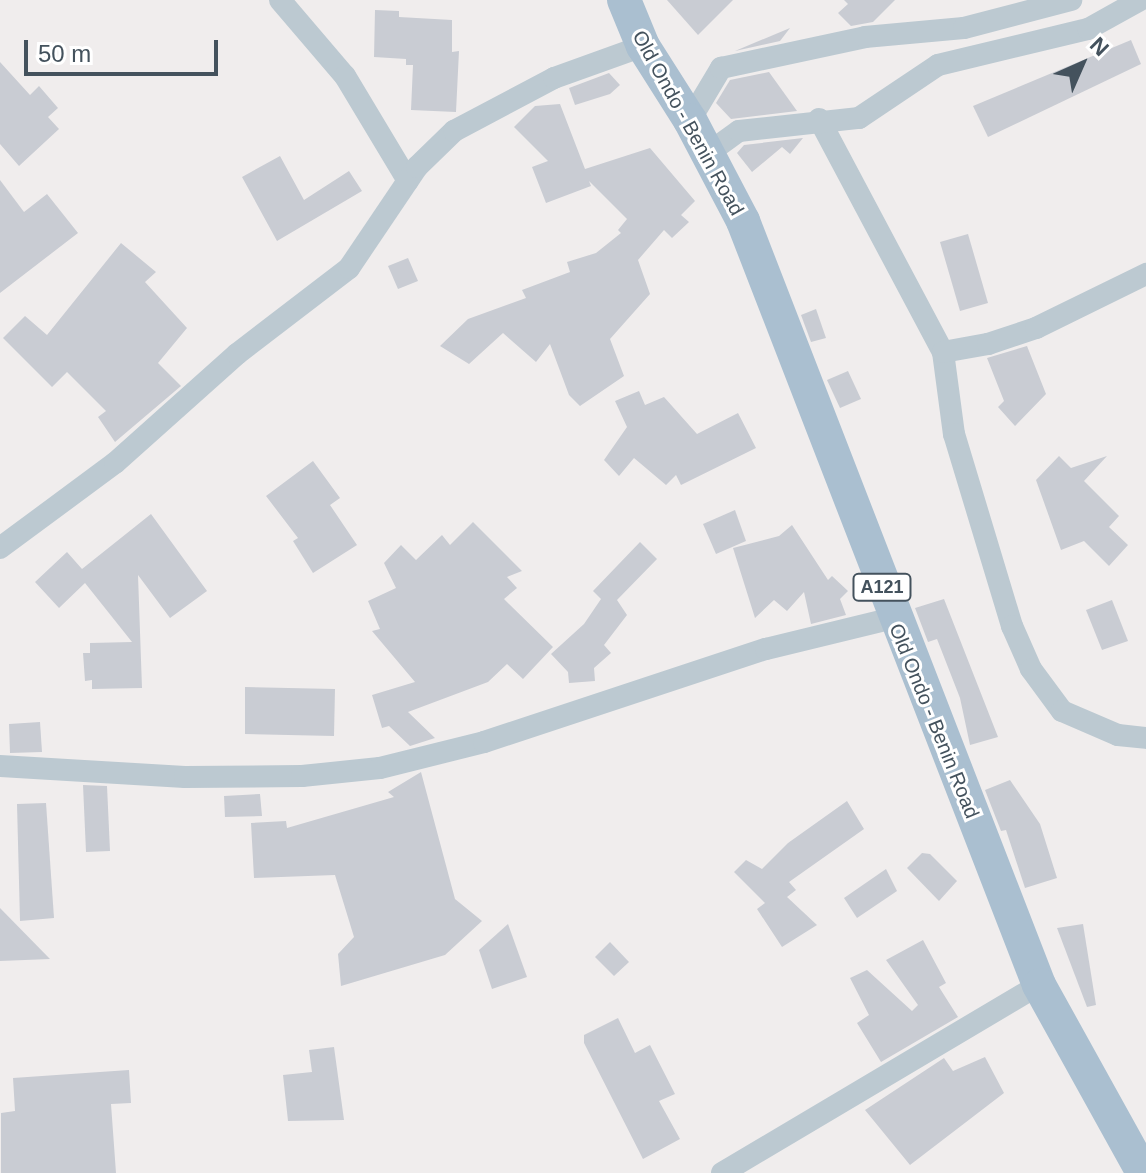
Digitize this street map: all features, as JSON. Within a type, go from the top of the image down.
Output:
[{"type":"main road","name":"Old Ondo - Benin Road","points":[[624,0],[643,46],[690,120],[743,221],[893,618],[1039,985],[1143,1173]]},
{"type":"street","points":[[280,0],[345,76],[408,181]]},
{"type":"street","points":[[690,120],[721,68],[865,37],[964,28],[1071,0]]},
{"type":"street","points":[[707,154],[739,131],[819,119],[859,118],[938,65],[1088,29],[1140,0]]},
{"type":"street","points":[[0,548],[115,463],[237,354],[349,268],[408,181],[454,131],[497,104],[643,46]]},
{"type":"street","points":[[819,119],[943,352],[954,434],[1012,626],[1031,669],[1062,711],[1118,735],[1146,738]]},
{"type":"street","points":[[943,352],[988,344],[1036,328],[1146,274]]},
{"type":"street","points":[[0,766],[185,777],[302,776],[380,768],[484,742],[766,649],[893,618]]},
{"type":"street","points":[[722,1173],[1039,985]]},
{"type":"building","points":[[667,0],[733,0],[698,35]]},
{"type":"building","points":[[844,0],[895,0],[873,22],[851,26],[838,13],[848,4]]},
{"type":"building","points":[[375,10],[399,11],[399,17],[452,20],[452,52],[459,51],[456,112],[411,110],[413,65],[406,65],[406,59],[374,57]]},
{"type":"building","points":[[790,28],[780,41],[735,51]]},
{"type":"building","points":[[1131,40],[1141,64],[988,137],[973,106]]},
{"type":"building","points":[[0,62],[30,95],[39,86],[58,108],[48,117],[59,129],[19,166],[0,144]]},
{"type":"building","points":[[769,72],[797,111],[731,119],[716,103],[730,80]]},
{"type":"building","points":[[609,73],[620,85],[610,94],[575,105],[569,88]]},
{"type":"building","points":[[560,104],[585,169],[650,148],[695,201],[681,215],[689,222],[672,238],[664,230],[638,260],[650,294],[610,339],[624,376],[580,406],[569,395],[550,344],[536,362],[503,333],[469,364],[440,346],[468,319],[526,298],[522,290],[570,272],[567,262],[596,253],[621,233],[618,230],[627,219],[589,181],[591,186],[546,203],[532,167],[548,161],[514,127],[535,106]]},
{"type":"building","points":[[803,138],[790,154],[782,147],[752,172],[737,153],[744,145]]},
{"type":"building","points":[[280,156],[304,200],[349,171],[362,191],[277,241],[242,177]]},
{"type":"building","points":[[0,180],[24,212],[47,194],[78,233],[0,293]]},
{"type":"building","points":[[968,234],[988,303],[960,311],[940,242]]},
{"type":"building","points":[[121,243],[156,272],[145,282],[187,328],[158,363],[181,386],[115,442],[98,417],[106,411],[67,372],[52,387],[3,338],[25,316],[47,335]]},
{"type":"building","points":[[408,258],[418,281],[398,289],[388,266]]},
{"type":"building","points":[[816,309],[826,338],[811,342],[801,315]]},
{"type":"building","points":[[1027,346],[1046,394],[1015,426],[998,407],[1004,401],[987,358]]},
{"type":"building","points":[[848,371],[861,399],[840,408],[827,380]]},
{"type":"building","points":[[639,391],[645,405],[664,397],[697,434],[738,413],[756,448],[681,485],[676,475],[666,485],[634,458],[619,476],[604,460],[627,427],[615,401]]},
{"type":"building","points":[[1059,456],[1071,468],[1107,456],[1084,481],[1119,516],[1109,527],[1128,545],[1109,566],[1084,541],[1061,550],[1036,480]]},
{"type":"building","points":[[313,461],[340,498],[330,505],[357,545],[313,573],[293,541],[298,538],[266,496]]},
{"type":"building","points":[[735,510],[746,541],[716,554],[703,524]]},
{"type":"building","points":[[151,514],[207,591],[170,618],[138,575],[142,688],[92,689],[92,680],[85,681],[83,653],[90,653],[90,643],[132,642],[85,583],[59,608],[35,582],[67,552],[82,569]]},
{"type":"building","points":[[473,522],[522,571],[507,577],[517,588],[504,599],[553,647],[523,679],[507,664],[488,682],[408,712],[435,738],[410,746],[389,726],[382,728],[372,695],[415,682],[372,631],[380,629],[368,601],[396,588],[384,563],[401,545],[416,560],[442,535],[450,545]]},
{"type":"building","points":[[792,525],[828,580],[832,576],[848,591],[840,599],[846,615],[811,624],[804,592],[787,611],[774,600],[755,618],[733,548],[779,536]]},
{"type":"building","points":[[640,542],[657,559],[617,600],[627,615],[604,645],[611,653],[594,668],[595,681],[569,683],[568,672],[551,654],[584,624],[601,599],[593,591]]},
{"type":"building","points":[[944,599],[998,737],[970,745],[960,698],[937,639],[928,642],[915,608]]},
{"type":"building","points":[[1112,600],[1128,641],[1102,650],[1086,610]]},
{"type":"building","points":[[245,687],[335,689],[334,736],[245,734]]},
{"type":"building","points":[[40,722],[42,752],[10,753],[9,724]]},
{"type":"building","points":[[421,772],[455,899],[482,921],[445,955],[341,986],[338,954],[354,937],[335,875],[254,878],[251,823],[286,821],[287,828],[394,797],[388,792]]},
{"type":"building","points":[[1010,780],[1040,824],[1057,878],[1025,888],[1006,830],[1001,831],[985,790]]},
{"type":"building","points":[[83,785],[107,786],[110,851],[86,852]]},
{"type":"building","points":[[260,794],[262,816],[225,817],[224,796]]},
{"type":"building","points":[[847,801],[864,829],[789,882],[796,890],[787,897],[817,925],[782,947],[757,909],[765,903],[734,872],[746,860],[762,869],[788,843]]},
{"type":"building","points":[[46,803],[54,918],[20,921],[17,804]]},
{"type":"building","points":[[922,853],[930,854],[957,881],[939,901],[907,868]]},
{"type":"building","points":[[886,869],[897,891],[857,918],[844,898]]},
{"type":"building","points":[[0,908],[50,959],[0,961]]},
{"type":"building","points":[[508,924],[527,977],[492,989],[479,950]]},
{"type":"building","points":[[1083,924],[1096,1005],[1087,1007],[1057,928]]},
{"type":"building","points":[[923,940],[946,983],[939,987],[958,1017],[881,1062],[857,1023],[869,1015],[850,978],[867,970],[912,1011],[918,1005],[886,960]]},
{"type":"building","points":[[610,942],[629,962],[614,976],[595,957]]},
{"type":"building","points":[[618,1018],[635,1053],[650,1045],[675,1094],[659,1101],[680,1139],[643,1159],[584,1043],[584,1035]]},
{"type":"building","points":[[334,1047],[344,1120],[288,1121],[283,1075],[312,1072],[309,1050]]},
{"type":"building","points":[[985,1057],[1004,1093],[910,1165],[865,1110],[944,1058],[953,1071]]},
{"type":"building","points":[[129,1070],[131,1103],[111,1104],[116,1173],[1,1173],[1,1113],[15,1111],[13,1078]]}]
